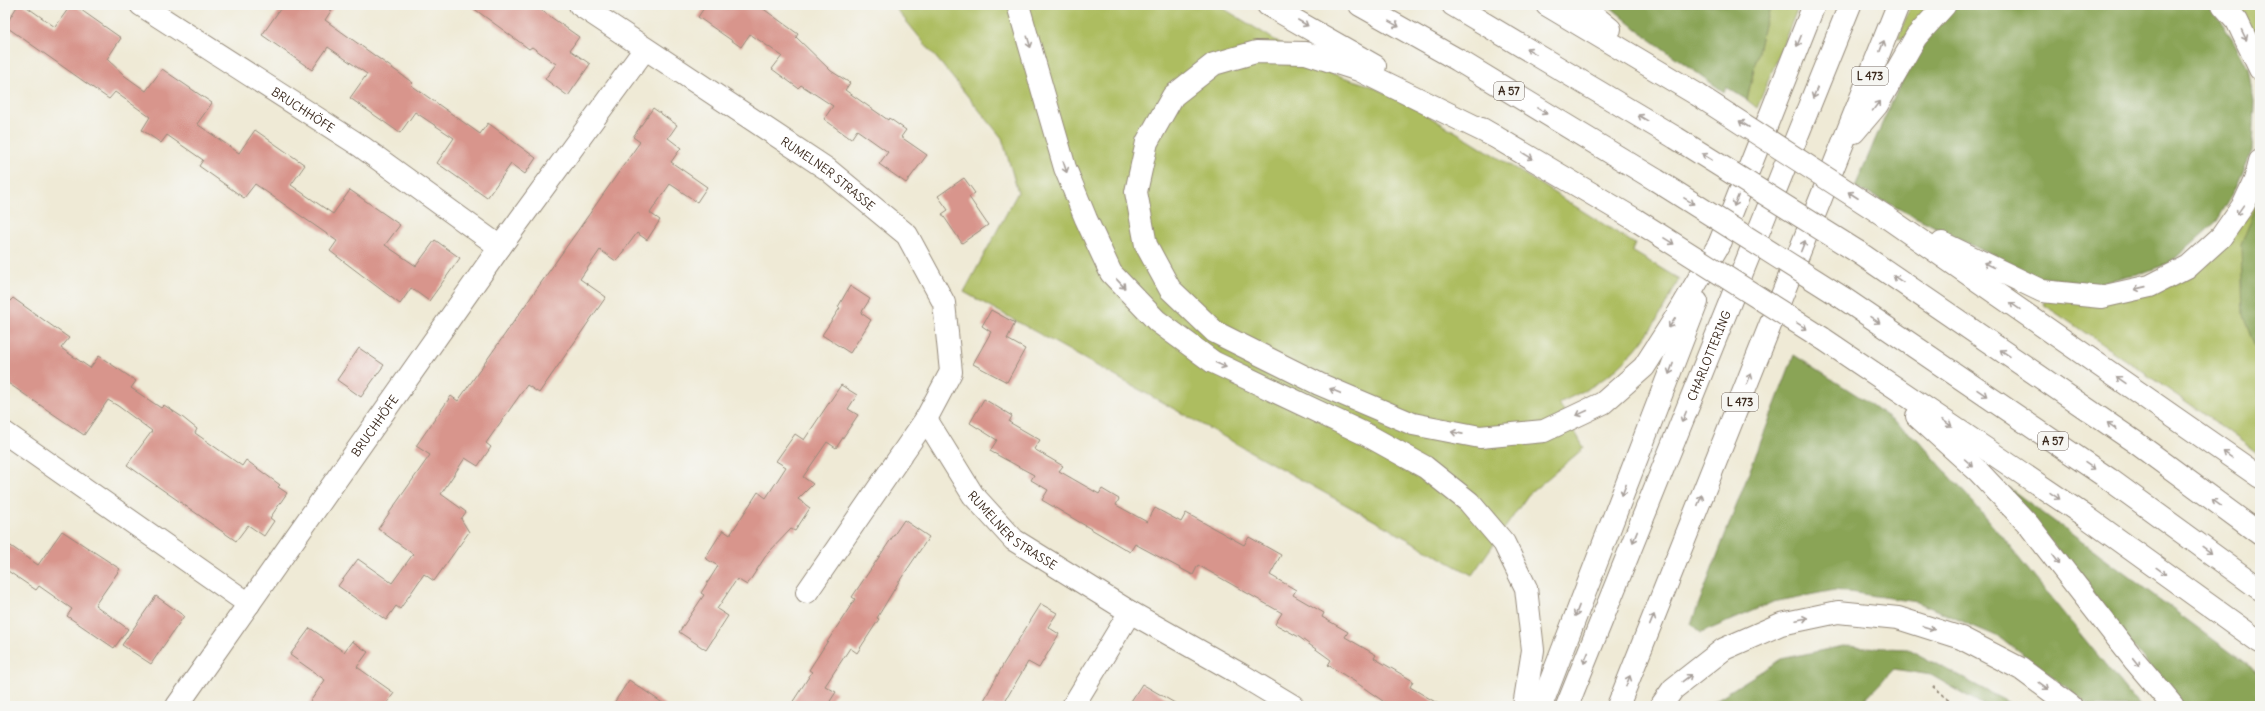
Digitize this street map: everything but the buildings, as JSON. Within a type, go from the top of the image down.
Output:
[{"type":"main road","name":"BRUCHHÖFE","points":[[141,5],[362,147],[500,247]]},
{"type":"main road","name":"RUMELNER STRASSE","points":[[580,5],[827,169],[907,235],[944,303],[951,372],[926,419],[807,592]]},
{"type":"main road","points":[[1018,5],[1065,168],[1086,219],[1111,273],[1156,321],[1213,362],[1368,435],[1425,467],[1469,502],[1504,543],[1526,588],[1533,650],[1524,706]]},
{"type":"main road","points":[[1268,5],[1298,20],[1636,220],[1822,338],[2085,516],[2260,642]]},
{"type":"main road","name":"A 57","points":[[1360,5],[1458,60],[1656,180],[1843,298],[2109,479],[2260,589]]},
{"type":"main road","points":[[1453,5],[1676,138],[1858,252],[2135,442],[2260,534]]},
{"type":"main road","points":[[1547,5],[1698,95],[1885,216],[2260,477]]},
{"type":"main road","points":[[1581,5],[1698,95]]},
{"type":"main road","points":[[1541,706],[1720,241],[1814,5]]},
{"type":"main road","name":"CHARLOTTERING","points":[[1567,706],[1850,5]]},
{"type":"main road","name":"L 473","points":[[1618,706],[1898,5]]},
{"type":"main road","points":[[1842,147],[1878,105],[1916,37],[1945,5]]},
{"type":"main road","points":[[2223,5],[2237,21],[2260,69]]},
{"type":"main road","name":"BRUCHHÖFE","points":[[177,706],[500,247],[645,49]]},
{"type":"main road","points":[[1494,136],[1359,70],[1306,53],[1256,52],[1214,64],[1173,96],[1147,142],[1136,192],[1146,245],[1170,289],[1215,332],[1319,384],[1413,424],[1480,437],[1544,431],[1603,403],[1644,367],[1678,314],[1720,241]]},
{"type":"main road","points":[[1885,216],[2042,291],[2101,297],[2150,286],[2189,266],[2220,237],[2244,204],[2255,180],[2260,161]]},
{"type":"main road","points":[[1822,338],[1858,372],[1917,416],[1978,471],[2028,524],[2135,661],[2173,706]]},
{"type":"main road","name":"RUMELNER STRASSE","points":[[926,419],[973,495],[1014,540],[1130,612],[1240,674],[1293,706]]},
{"type":"main road","points":[[5,433],[250,604]]},
{"type":"main road","points":[[1073,706],[1130,612]]},
{"type":"main road","points":[[1661,706],[1673,689],[1724,649],[1780,624],[1838,612],[1898,618],[1961,638],[2021,669],[2071,706]]},
{"type":"path","points":[[1933,686],[1955,706]]},
{"type":"green space","points":[[893,5],[1218,5],[1327,72],[1369,85],[1407,104],[1470,140],[1635,244],[1632,251],[1679,279],[1649,332],[1630,355],[1602,380],[1584,391],[1559,403],[1584,448],[1528,495],[1472,575],[964,292],[1018,192],[1002,138]]},
{"type":"green space","points":[[1608,5],[1772,5],[1764,25],[1747,100],[1726,87],[1724,92],[1644,35]]},
{"type":"green space","points":[[1772,5],[1799,5],[1757,108],[1747,100],[1764,25]]},
{"type":"green space","points":[[1911,5],[1930,5],[1904,39],[1898,38]]},
{"type":"green space","points":[[1956,5],[2208,5],[2232,38],[2248,68],[2254,102],[2252,152],[2235,190],[2217,221],[2170,263],[2137,275],[2092,284],[2036,277],[1855,187],[1886,114],[1909,68],[1938,25]]},
{"type":"green space","points":[[2236,5],[2260,5],[2260,47]]},
{"type":"green space","points":[[2260,187],[2260,455],[2213,420],[2043,304],[2046,299],[2174,285]]},
{"type":"green space","points":[[2260,197],[2260,361],[2243,316],[2241,245]]},
{"type":"green space","points":[[1794,355],[1866,401],[1918,440],[1978,508],[2139,706],[2091,706],[2001,638],[1917,602],[1835,590],[1773,602],[1701,633],[1691,624]]},
{"type":"green space","points":[[2008,487],[2260,674],[2260,706],[2183,706],[2139,654]]},
{"type":"green space","points":[[1843,646],[1908,649],[2015,706],[1985,706],[1931,675],[1894,669],[1858,706],[1706,706],[1781,659]]}]
